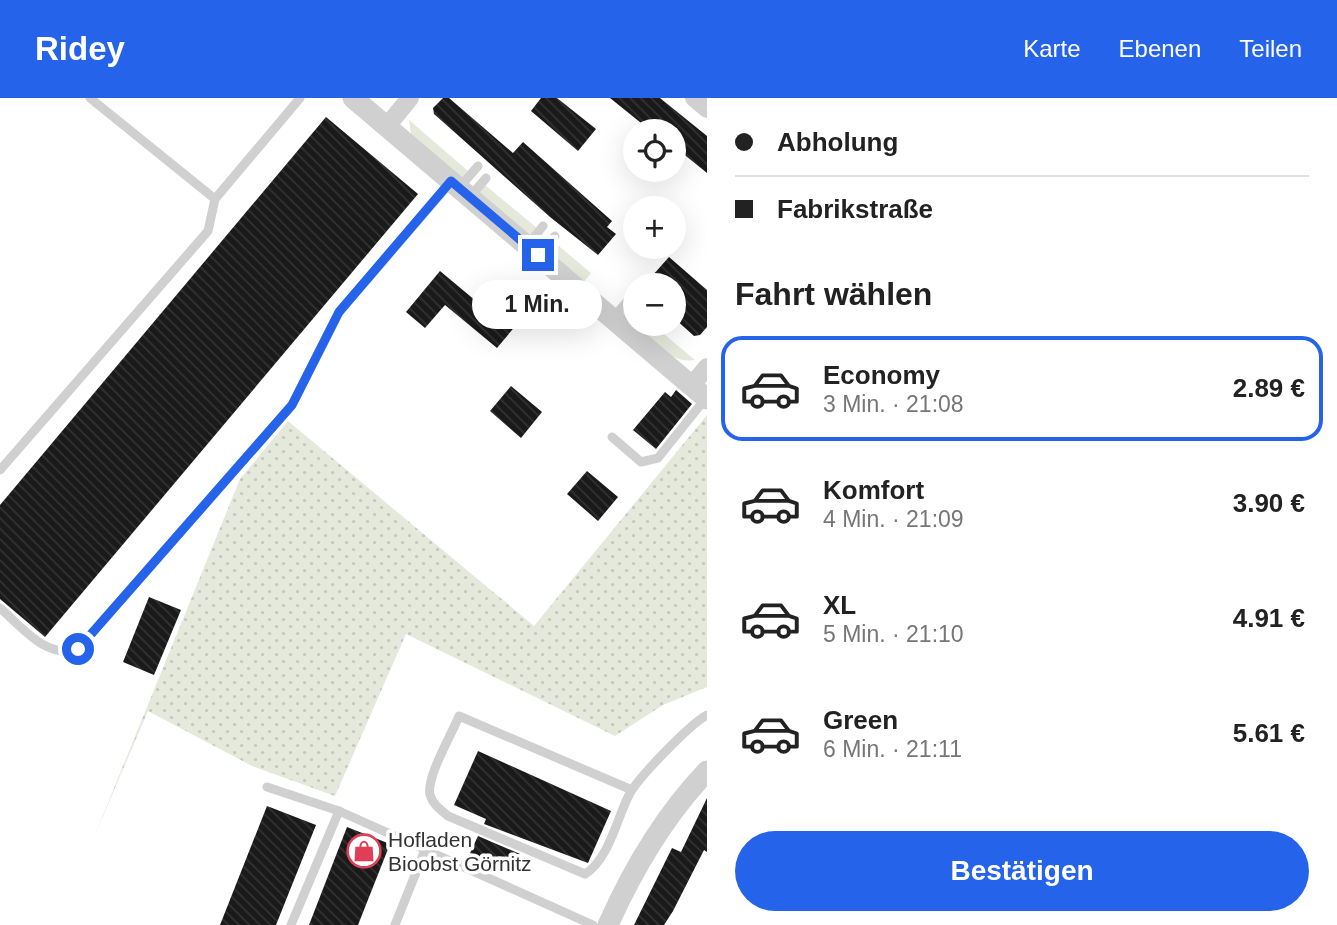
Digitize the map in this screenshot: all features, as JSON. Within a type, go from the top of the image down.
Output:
[{"type":"street","points":[[354,98],[702,394],[707,367]]},
{"type":"street","points":[[387,126],[410,98]]},
{"type":"street","points":[[694,98],[707,109]]},
{"type":"street","points":[[608,925],[636,869],[662,826],[707,771]]},
{"type":"lane","points":[[90,98],[215,199]]},
{"type":"lane","points":[[0,470],[208,231],[215,199],[300,98]]},
{"type":"lane","points":[[0,608],[54,651],[67,653],[78,649],[292,405],[339,312],[460,189],[478,166]]},
{"type":"lane","points":[[460,189],[486,178]]},
{"type":"lane","points":[[532,251],[543,226]]},
{"type":"lane","points":[[532,251],[555,236]]},
{"type":"lane","points":[[612,318],[623,306]]},
{"type":"lane","points":[[612,437],[641,462],[659,458],[702,394]]},
{"type":"lane","points":[[632,790],[459,716],[432,778],[429,793],[434,804],[448,816],[585,874],[593,870],[601,857],[632,790],[681,737],[707,715]]},
{"type":"lane","points":[[267,787],[339,811],[593,925]]},
{"type":"lane","points":[[291,925],[339,811]]},
{"type":"lane","points":[[395,925],[425,850]]},
{"type":"shaded area","points":[[409,120],[468,171],[461,179],[411,134]]},
{"type":"shaded area","points":[[485,185],[537,228],[530,236],[478,193]]},
{"type":"shaded area","points":[[554,242],[591,273],[583,283],[546,251]]},
{"type":"shaded area","points":[[645,336],[666,336],[695,360],[675,357]]},
{"type":"shaded area","points":[[707,415],[707,687],[663,705],[615,736],[406,634],[335,796],[252,766],[148,711],[94,837],[240,479],[288,421],[534,626]]},
{"type":"building","points":[[443,98],[449,98],[513,153],[523,142],[612,221],[607,227],[616,234],[598,255],[550,217],[434,114],[433,108]]},
{"type":"building","points":[[541,98],[557,98],[596,129],[578,151],[531,111]]},
{"type":"building","points":[[610,98],[660,98],[686,119],[636,119]]},
{"type":"building","points":[[326,117],[418,194],[45,637],[0,599],[0,505]]},
{"type":"building","points":[[686,119],[707,136],[707,173],[686,156]]},
{"type":"building","points":[[667,259],[671,259],[707,290],[707,327],[700,335],[694,336],[686,329],[686,273],[655,273]]},
{"type":"building","points":[[440,271],[500,321],[505,315],[517,324],[497,348],[445,305],[425,328],[406,312]]},
{"type":"building","points":[[511,386],[542,412],[521,438],[490,411]]},
{"type":"building","points":[[676,390],[692,404],[656,449],[633,430],[665,392],[671,397]]},
{"type":"building","points":[[587,471],[618,497],[598,521],[567,494]]},
{"type":"building","points":[[149,597],[181,610],[154,675],[123,662]]},
{"type":"building","points":[[478,751],[611,811],[588,863],[484,824],[486,819],[454,805]]},
{"type":"building","points":[[707,798],[707,852],[704,850],[664,925],[634,925],[672,848],[681,852]]},
{"type":"building","points":[[267,806],[316,825],[276,925],[220,925]]},
{"type":"building","points":[[347,827],[390,844],[358,925],[309,925]]},
{"type":"building","points":[[478,836],[520,854],[511,872],[470,853]]},
{"type":"place","name":"Hofladen Bioobst Görnitz","points":[[364,851]]},
{"type":"route","points":[[78,649],[292,405],[339,312],[451,181],[538,255]]}]
